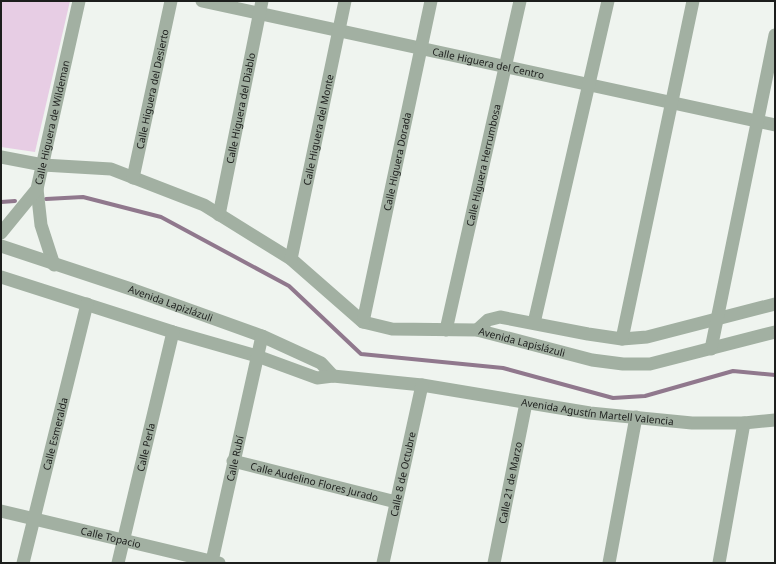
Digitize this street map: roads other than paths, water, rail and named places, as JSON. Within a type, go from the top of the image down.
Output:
[{"type":"street","name":"Calle Higuera de Wildeman","points":[[1,233],[37,189],[79,1]]},
{"type":"street","name":"Calle Higuera del Desierto","points":[[133,178],[171,1]]},
{"type":"street","name":"Calle Higuera del Centro","points":[[202,1],[261,7],[339,31],[775,125]]},
{"type":"street","name":"Calle Higuera del Monte","points":[[291,259],[345,1]]},
{"type":"street","name":"Calle Higuera Dorada","points":[[363,322],[431,1]]},
{"type":"street","name":"Calle Higuera Herrumbosa","points":[[446,330],[520,1]]},
{"type":"street","points":[[534,323],[608,1]]},
{"type":"street","points":[[622,339],[693,1]]},
{"type":"street","name":"Calle Higuera del Diablo","points":[[219,215],[261,7]]},
{"type":"street","points":[[712,349],[775,35]]},
{"type":"street","points":[[1,157],[43,165],[111,168],[204,205],[291,259],[363,322],[392,329],[477,330]]},
{"type":"street","points":[[37,189],[41,225],[54,265]]},
{"type":"street","name":"Avenida Lapizlázuli","points":[[1,246],[54,265],[134,290],[262,336],[320,363],[333,376]]},
{"type":"street","points":[[1,277],[173,332],[257,356],[317,378],[333,376],[422,385]]},
{"type":"street","name":"Calle Esmeralda","points":[[23,563],[87,304]]},
{"type":"street","name":"Avenida Lapislázuli","points":[[477,330],[488,320],[500,317],[622,339],[647,337],[775,304]]},
{"type":"street","name":"Avenida Lapislázuli","points":[[477,330],[592,360],[623,364],[650,364],[775,332]]},
{"type":"street","name":"Calle Perla","points":[[118,563],[173,332]]},
{"type":"street","name":"Calle Rubí","points":[[216,562],[233,461],[262,336]]},
{"type":"street","name":"Avenida Agustín Martell Valencia","points":[[422,385],[590,413],[692,423],[744,423],[775,420]]},
{"type":"street","name":"Calle 8 de Octubre","points":[[383,563],[422,385]]},
{"type":"street","name":"Calle 21 de Marzo","points":[[494,563],[526,403]]},
{"type":"street","points":[[608,563],[636,417]]},
{"type":"street","points":[[719,563],[744,423]]},
{"type":"street","name":"Calle Audelino Flores Jurado","points":[[233,461],[396,502]]},
{"type":"street","name":"Calle Topacio","points":[[1,511],[216,562]]},
{"type":"waterway","points":[[46,199],[83,197],[161,217],[289,286],[361,354],[503,368],[613,398],[645,396],[733,371],[775,375]]},
{"type":"waterway","points":[[1,202],[15,201]]}]
